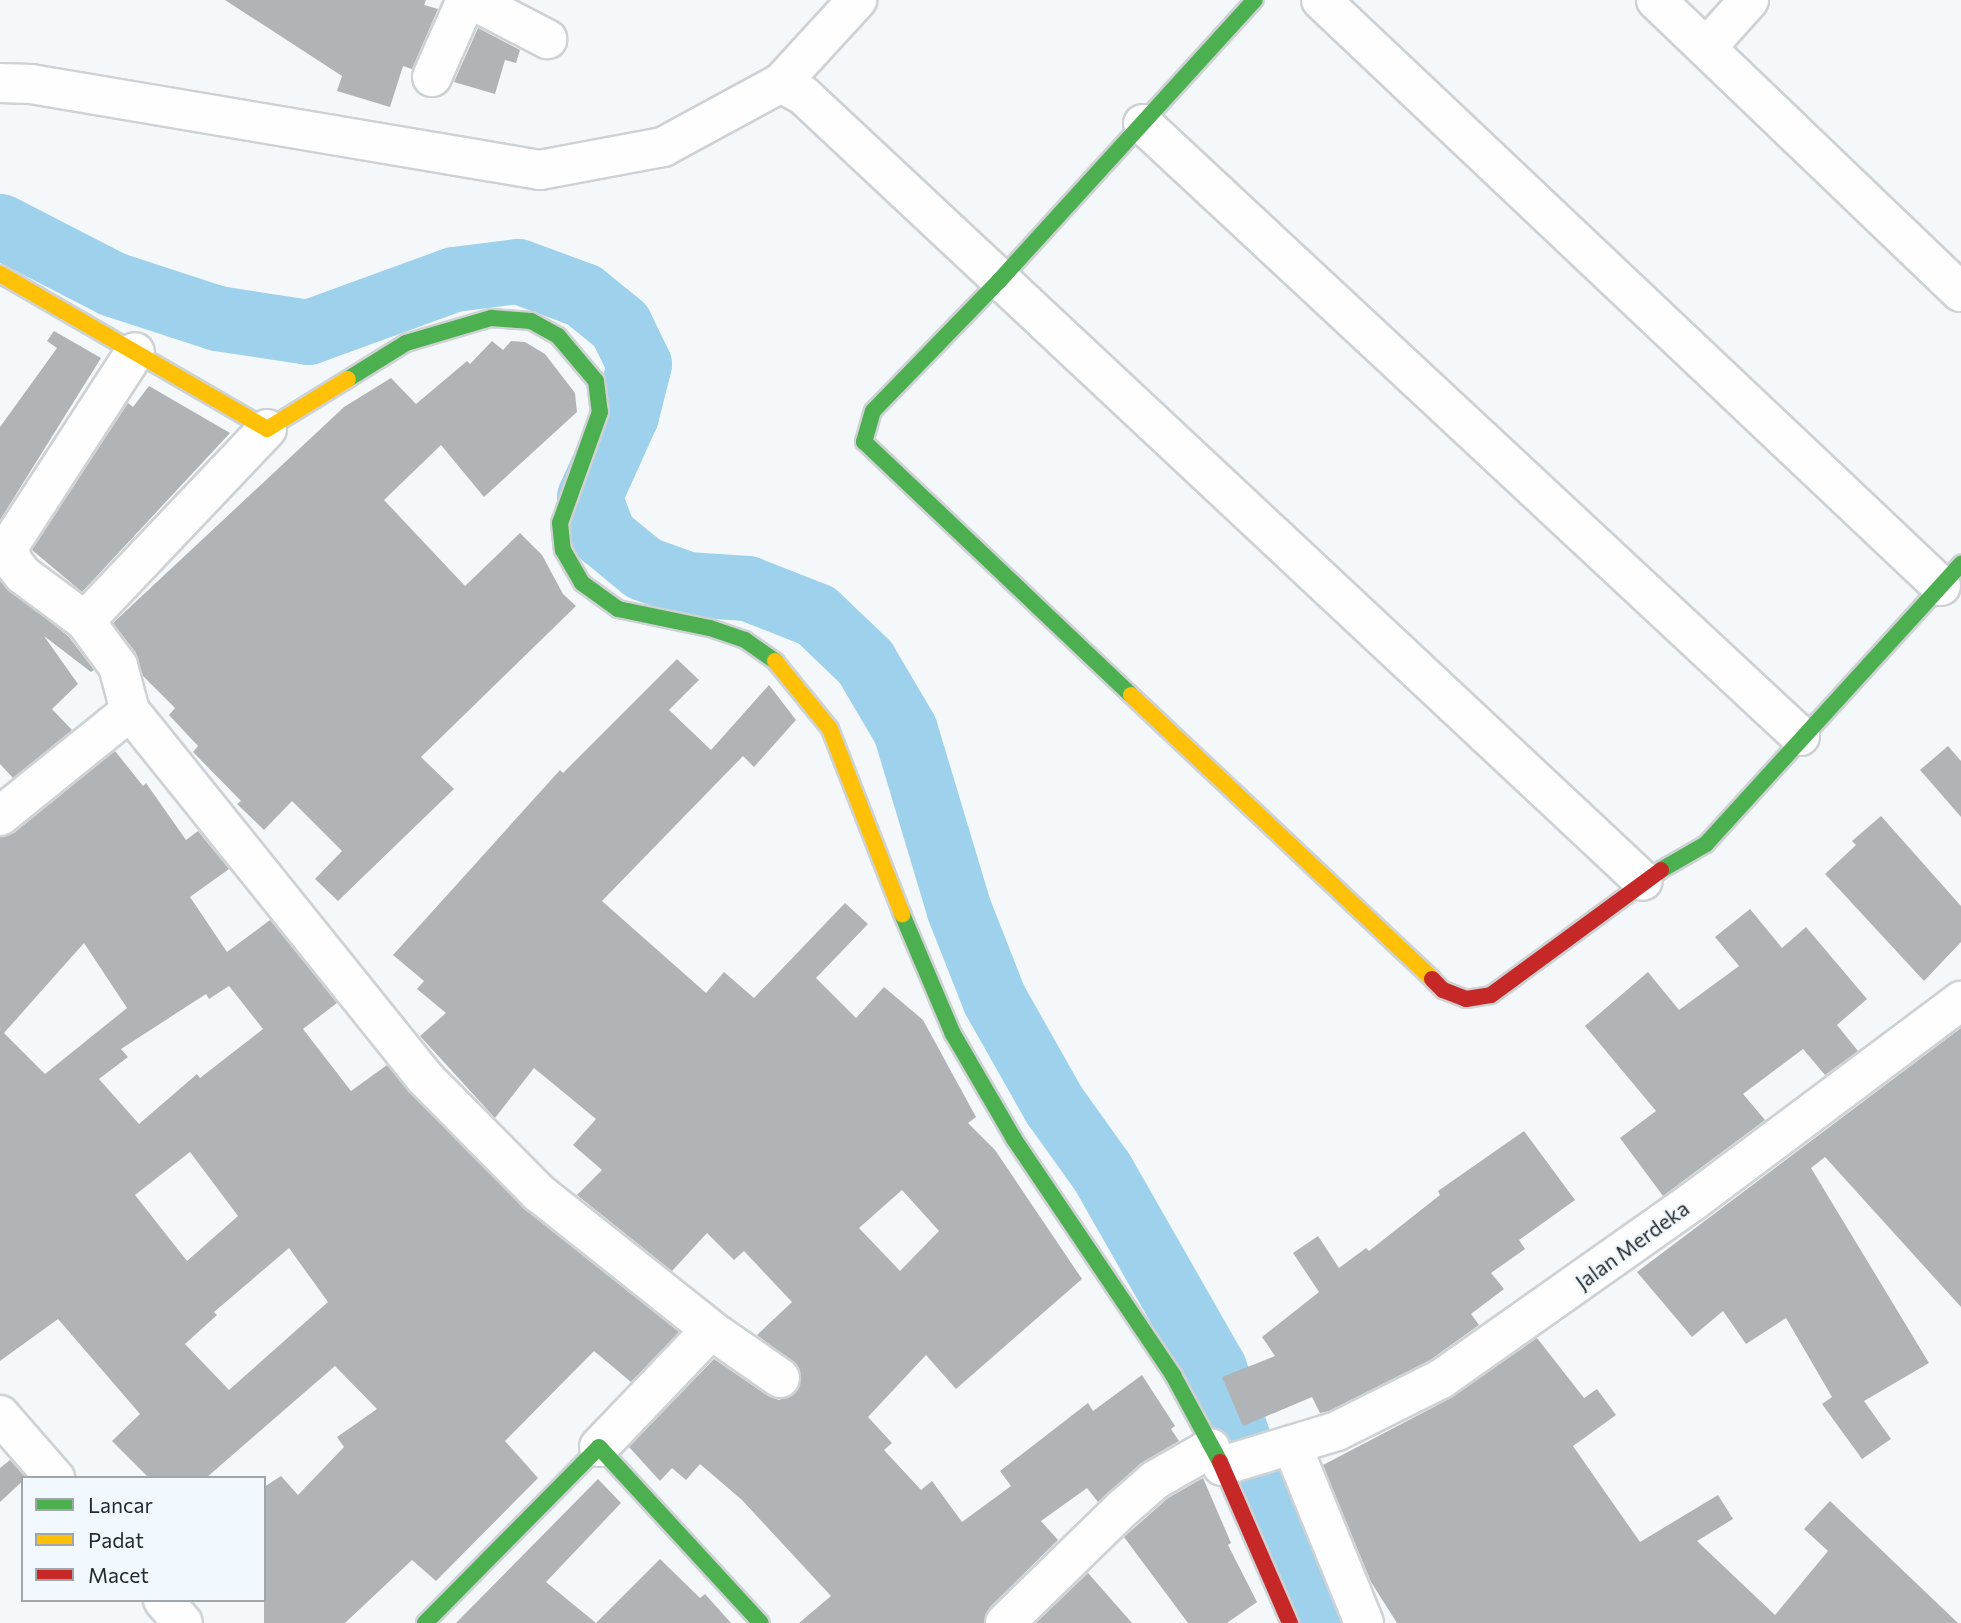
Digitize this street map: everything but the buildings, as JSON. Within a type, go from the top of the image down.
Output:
[{"type":"street","points":[[432,77],[466,0]]},
{"type":"street","points":[[472,0],[547,39]]},
{"type":"street","points":[[0,83],[234,117],[540,170],[663,147],[780,83],[857,0]]},
{"type":"street","points":[[1255,0],[999,281],[873,411],[864,442],[1368,921],[1443,990],[1466,999],[1491,995],[1643,881],[1706,844],[1800,736],[1951,575],[1321,0]]},
{"type":"street","points":[[1656,0],[1961,292]]},
{"type":"street","points":[[1707,47],[1749,0]]},
{"type":"street","points":[[780,83],[803,94],[999,281],[1643,881]]},
{"type":"street","points":[[1143,124],[1800,736]]},
{"type":"street","points":[[0,274],[267,429]]},
{"type":"street","points":[[85,621],[267,429],[406,343],[491,318],[531,321],[558,337],[576,354],[596,381],[600,412],[560,523],[563,550],[582,583],[618,609],[710,628],[745,640],[780,664],[807,695],[830,729],[925,974],[953,1034],[1014,1139],[1173,1375],[1223,1459],[1290,1623]]},
{"type":"street","points":[[135,352],[9,546],[12,561],[23,575],[85,621],[118,667],[130,711],[425,1078],[472,1129],[539,1193],[711,1330],[780,1378]]},
{"type":"street","points":[[0,816],[130,711]]},
{"type":"street","name":"Jalan Merdeka","points":[[1005,1623],[1155,1480],[1223,1459],[1287,1450],[1385,1410],[1441,1380],[1692,1202],[1961,1001]]},
{"type":"street","points":[[425,1623],[711,1330]]},
{"type":"street","points":[[0,1415],[53,1476]]},
{"type":"street","points":[[598,1447],[761,1623]]},
{"type":"street","points":[[1287,1450],[1364,1623]]},
{"type":"street","points":[[165,1602],[183,1623]]},
{"type":"waterway","points":[[0,226],[113,284],[217,318],[308,332],[454,279],[518,271],[583,295],[620,325],[639,364],[626,415],[589,497],[604,536],[643,568],[687,584],[747,588],[816,615],[865,662],[905,730],[959,910],[994,999],[1054,1105],[1102,1172],[1214,1368],[1252,1480],[1321,1623]]},
{"type":"traffic: fast","points":[[1131,695],[864,442],[873,411],[999,281],[1255,0]]},
{"type":"traffic: fast","points":[[348,379],[406,343],[491,318],[531,321],[558,336],[596,381],[600,412],[560,523],[563,550],[582,583],[618,609],[710,628],[745,640],[775,661]]},
{"type":"traffic: fast","points":[[1661,870],[1706,844],[1961,564]]},
{"type":"traffic: fast","points":[[902,914],[953,1034],[1014,1139],[1173,1375],[1220,1462]]},
{"type":"traffic: fast","points":[[425,1623],[599,1447],[761,1623]]},
{"type":"traffic: slow","points":[[0,274],[267,429],[348,379]]},
{"type":"traffic: slow","points":[[775,661],[830,729],[902,914]]},
{"type":"traffic: slow","points":[[1131,695],[1432,979]]},
{"type":"traffic: jam","points":[[1432,979],[1443,990],[1466,999],[1491,995],[1661,870]]},
{"type":"traffic: jam","points":[[1220,1462],[1290,1623]]}]
